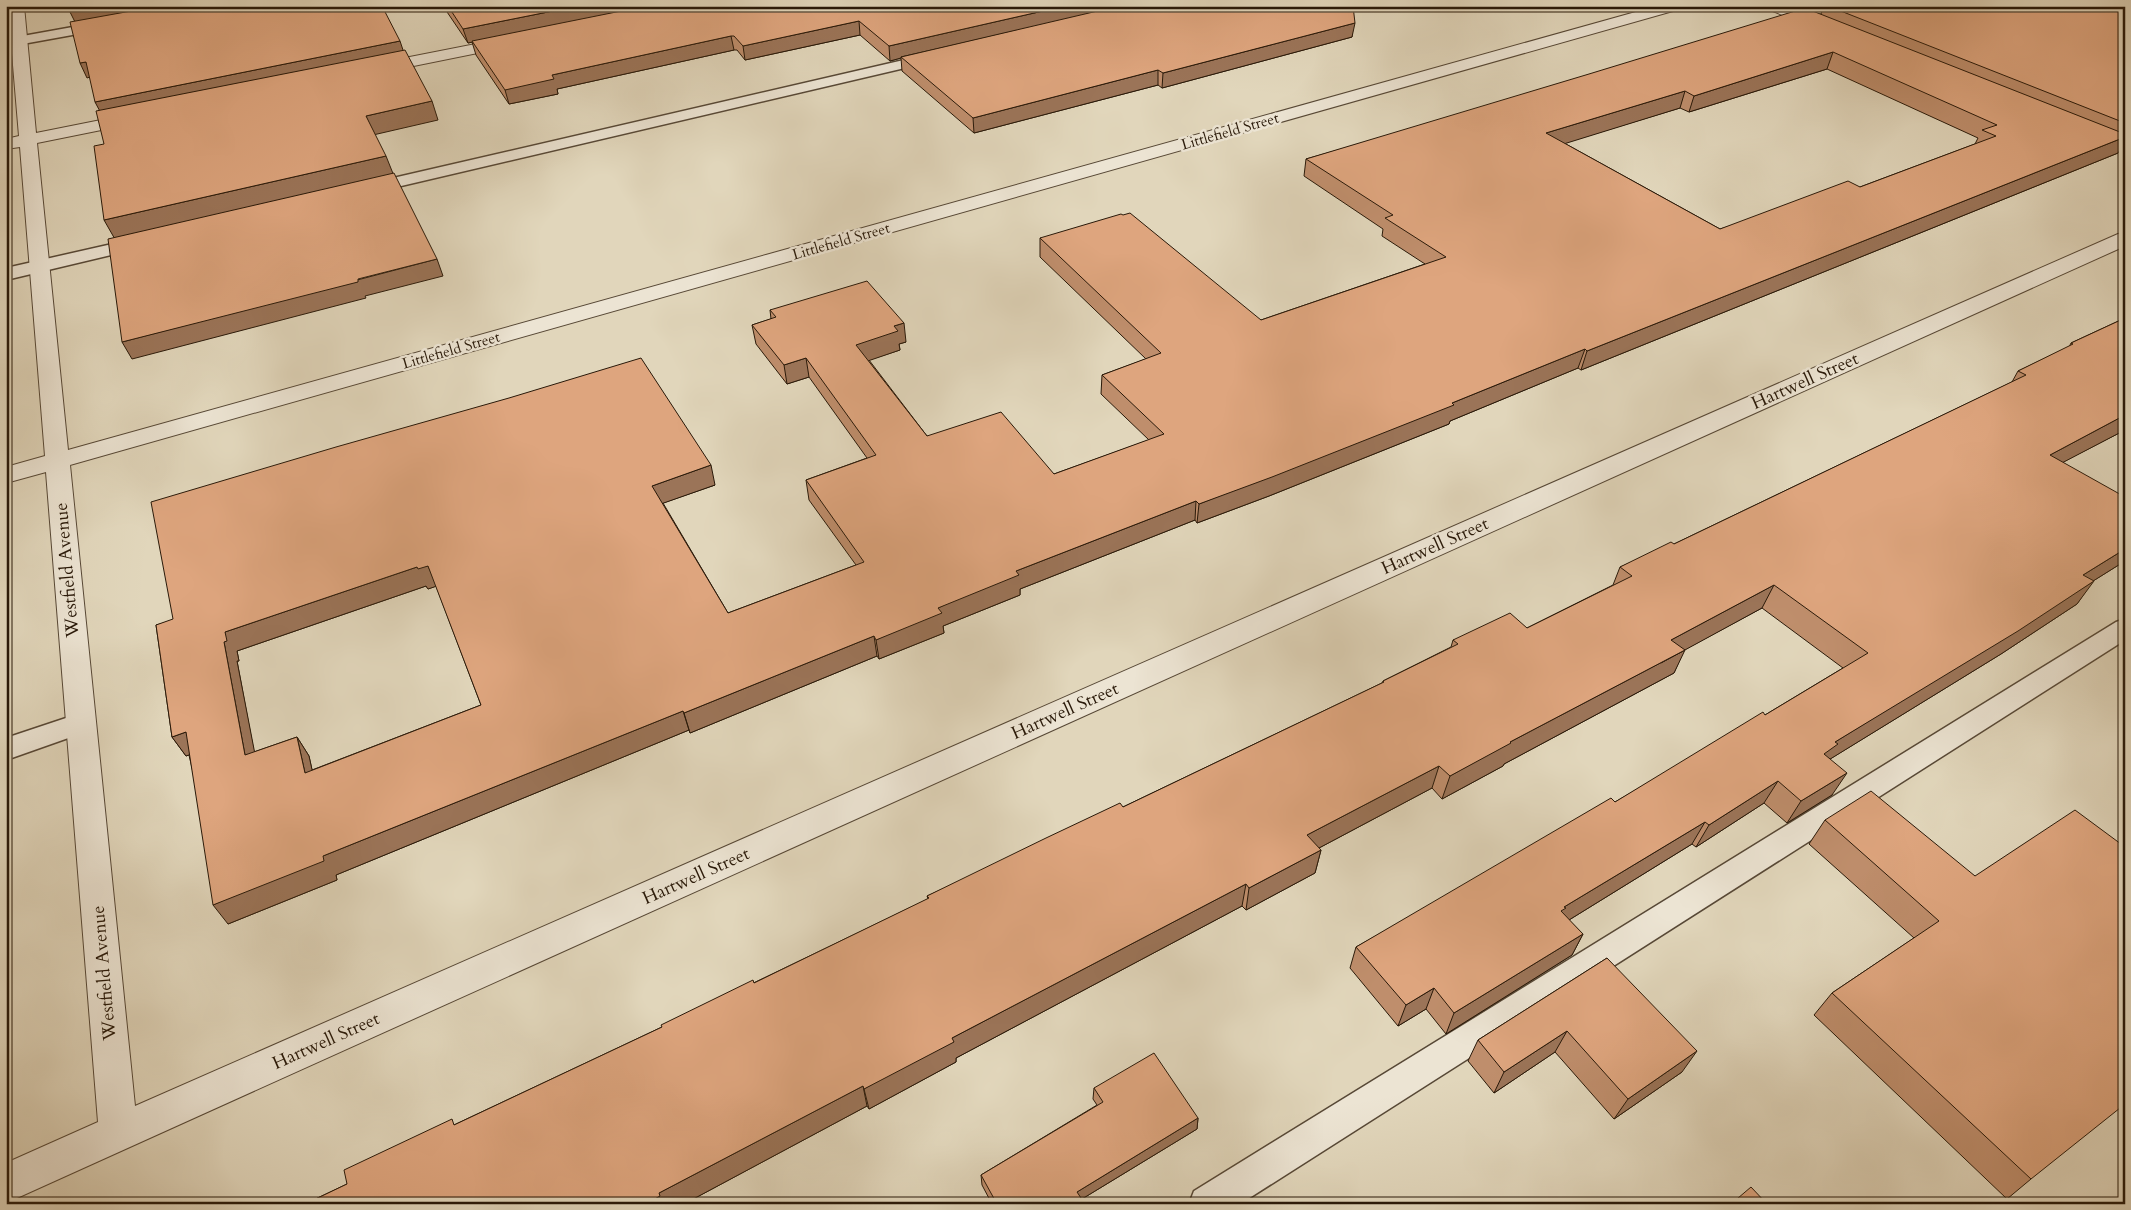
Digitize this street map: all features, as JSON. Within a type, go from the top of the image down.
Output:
[{"type":"street","name":"Westfield Avenue","points":[[16,6],[13,42],[17,142],[40,266],[118,1133]]},
{"type":"street","name":"Littlefield Street","points":[[6,475],[1675,6]]},
{"type":"street","points":[[1773,6],[1840,34]]},
{"type":"street","points":[[361,72],[528,38]]},
{"type":"street","points":[[17,142],[156,114]]},
{"type":"street","name":"Hartwell Street","points":[[6,1183],[2125,238]]},
{"type":"lane","points":[[13,42],[124,22]]},
{"type":"lane","points":[[350,193],[950,54]]},
{"type":"lane","points":[[6,274],[156,238]]},
{"type":"lane","points":[[1207,1204],[2125,628]]},
{"type":"lane","points":[[6,749],[81,723]]},
{"type":"building","points":[[68,6],[92,6],[69,10]]},
{"type":"building","points":[[159,6],[382,6],[400,41],[95,102],[86,62],[80,63],[70,22]]},
{"type":"building","points":[[448,6],[578,6],[463,29]]},
{"type":"building","points":[[646,6],[1065,6],[889,46],[859,21],[743,46],[734,36],[731,36],[552,75],[554,79],[505,90],[472,41]]},
{"type":"building","points":[[1119,6],[1353,6],[1355,23],[1163,73],[1158,70],[973,118],[901,57]]},
{"type":"building","points":[[1828,6],[2125,6],[2125,123]]},
{"type":"building","points":[[1805,8],[2125,134],[2125,137],[1587,351],[1585,349],[1452,403],[1454,405],[1272,477],[1199,504],[1196,501],[1016,571],[1019,575],[938,608],[942,613],[876,640],[874,636],[684,713],[683,711],[323,856],[324,861],[213,905],[186,732],[172,737],[156,625],[173,619],[151,502],[641,358],[711,465],[652,486],[728,613],[864,562],[806,480],[876,455],[806,358],[784,365],[752,325],[776,317],[770,310],[867,281],[904,323],[894,326],[898,331],[856,345],[927,436],[1001,412],[1054,474],[1164,434],[1102,375],[1161,353],[1040,238],[1130,213],[1261,320],[1446,257],[1385,218],[1393,215],[1306,159]],"holes":[[[1833,52],[1997,125],[1982,130],[1996,136],[1860,187],[1848,181],[1720,229],[1546,133],[1685,91],[1694,96]],[[428,566],[481,705],[305,773],[297,737],[245,755],[224,642],[227,641],[225,632],[417,567],[418,569]]]},
{"type":"building","points":[[405,50],[432,101],[366,116],[386,156],[104,220],[94,146],[104,144],[96,111]]},
{"type":"building","points":[[394,173],[437,259],[358,279],[358,282],[122,342],[108,239]]},
{"type":"building","points":[[2125,318],[2125,415],[2050,455],[2125,497],[2125,549],[2083,575],[2094,581],[2018,631],[1835,742],[1838,744],[1824,754],[1847,773],[1801,801],[1778,781],[1709,825],[1705,822],[1564,907],[1566,908],[1561,911],[1583,934],[1454,1013],[1434,988],[1406,1005],[1356,947],[1611,798],[1615,802],[1763,712],[1765,715],[1868,653],[1774,585],[1671,640],[1685,650],[1510,742],[1450,776],[1439,766],[1307,835],[1321,850],[1249,888],[1246,884],[952,1038],[954,1042],[864,1089],[863,1086],[659,1193],[660,1196],[646,1204],[305,1204],[347,1184],[344,1170],[452,1119],[454,1125],[662,1027],[661,1025],[753,980],[754,983],[929,898],[927,896],[1046,838],[1120,803],[1123,807],[1384,682],[1458,644],[1453,640],[1510,613],[1527,628],[1632,576],[1620,567],[1671,542],[1674,544],[2026,375],[2018,371],[2073,344],[2071,343]]},
{"type":"building","points":[[1871,791],[1975,876],[2075,810],[2125,847],[2125,1104],[2031,1179],[1832,993],[1939,921],[1825,820]]},
{"type":"building","points":[[1607,958],[1697,1051],[1628,1099],[1567,1031],[1504,1072],[1478,1040]]},
{"type":"building","points":[[1154,1053],[1198,1118],[1077,1192],[1085,1204],[997,1204],[981,1175],[1103,1102],[1094,1088]]},
{"type":"building","points":[[1751,1187],[1767,1204],[1731,1204]]}]
